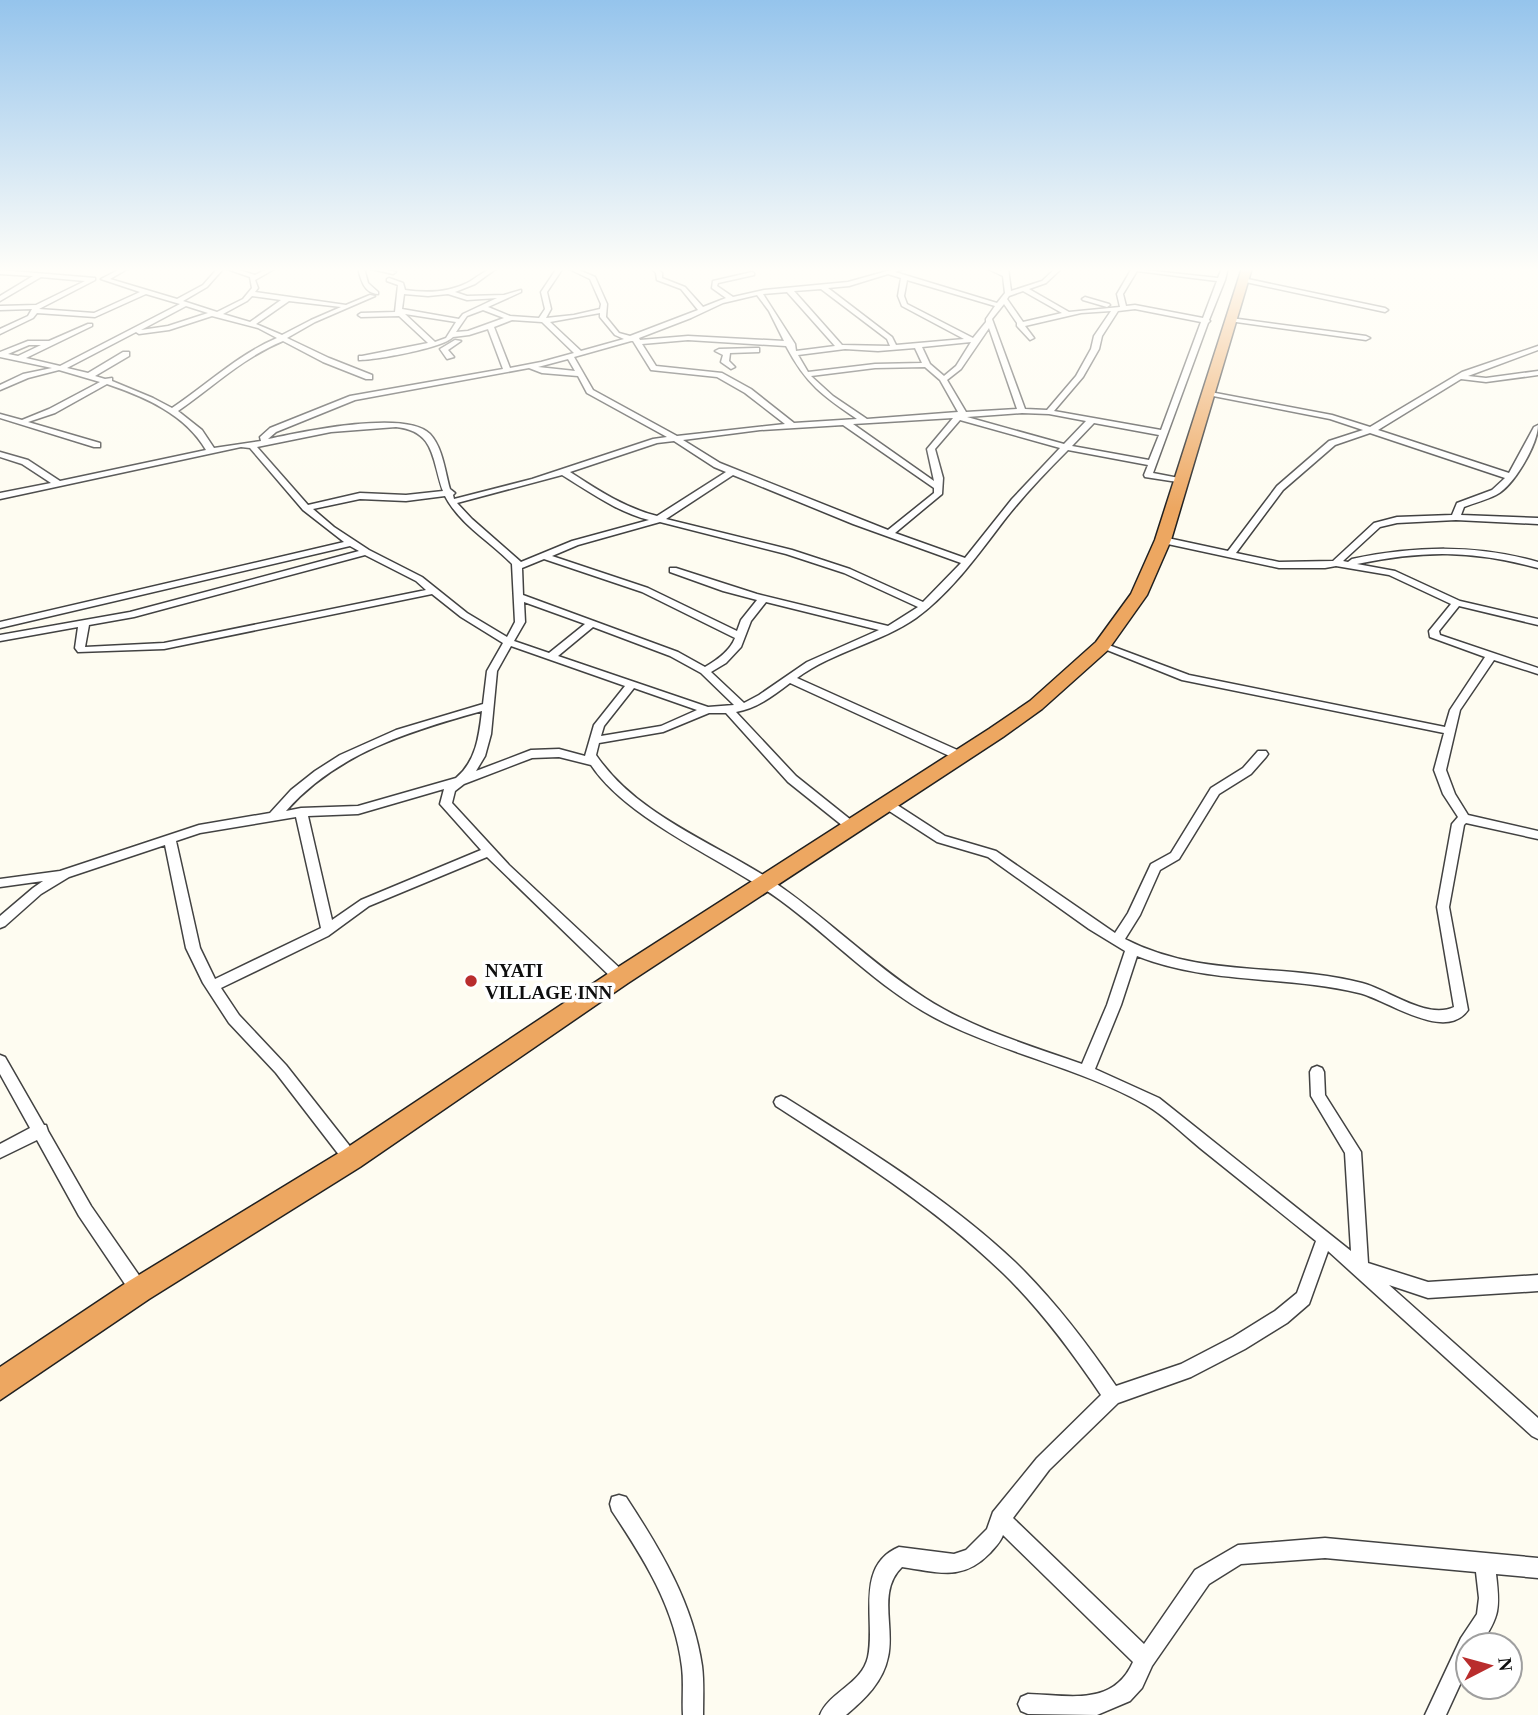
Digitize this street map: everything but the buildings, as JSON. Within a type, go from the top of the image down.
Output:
[{"type":"highway","points":[[0,1385],[139,1290],[351,1159],[620,977],[1036,705],[1102,646],[1139,595],[1163,540],[1222,348]]},
{"type":"street","points":[[0,355],[16,348]]},
{"type":"street","points":[[19,358],[41,348]]},
{"type":"street","points":[[0,388],[26,376],[64,367],[100,348]]},
{"type":"street","points":[[171,412],[203,391],[216,375],[233,361],[262,348]]},
{"type":"street","points":[[301,348],[369,377]]},
{"type":"street","points":[[362,358],[417,348]]},
{"type":"street","points":[[446,348],[450,357]]},
{"type":"street","points":[[499,348],[507,370]]},
{"type":"street","points":[[569,348],[575,355],[579,374],[590,391],[732,472],[966,562]]},
{"type":"street","points":[[257,444],[273,430],[353,398],[531,366],[594,348]]},
{"type":"street","points":[[640,348],[654,368],[719,374],[748,391],[792,426]]},
{"type":"street","points":[[715,348],[727,354],[725,362],[731,367]]},
{"type":"street","points":[[793,348],[806,374],[865,421]]},
{"type":"street","points":[[720,351],[795,353],[832,348]]},
{"type":"street","points":[[919,348],[927,365],[943,379],[960,415],[1066,447],[1152,463]]},
{"type":"street","points":[[943,379],[965,365],[970,348]]},
{"type":"street","points":[[1001,348],[1022,411]]},
{"type":"street","points":[[1049,412],[1079,377],[1095,348]]},
{"type":"street","points":[[1181,481],[1148,475],[1196,348]]},
{"type":"street","points":[[1230,555],[1280,488],[1309,460],[1332,443],[1373,429],[1460,377],[1538,348]]},
{"type":"street","points":[[0,355],[64,367],[109,380],[171,412],[201,432],[211,451]]},
{"type":"street","points":[[91,375],[126,355]]},
{"type":"street","points":[[806,374],[875,366],[927,365]]},
{"type":"street","points":[[531,366],[542,371],[579,374]]},
{"type":"street","points":[[1460,377],[1486,380],[1538,373]]},
{"type":"street","points":[[22,421],[39,418],[109,380]]},
{"type":"street","points":[[1208,393],[1290,407],[1373,429],[1511,477]]},
{"type":"street","points":[[306,508],[360,496],[451,498],[506,490],[647,444],[792,426],[1022,411],[1049,412],[1163,433]]},
{"type":"street","points":[[890,533],[938,494],[939,478],[931,449],[960,415]]},
{"type":"street","points":[[0,416],[97,445]]},
{"type":"street","points":[[257,444],[306,508],[351,543],[400,567],[508,642],[707,710],[730,712],[743,708],[812,664],[891,630],[924,606],[978,551],[1018,497],[1092,420]]},
{"type":"street","points":[[844,422],[938,487]]},
{"type":"street","points":[[0,496],[211,451],[257,444],[280,437],[408,425],[426,434],[433,445],[451,498],[518,566],[520,597],[520,622],[492,671],[489,706],[479,755],[474,766],[450,789],[446,804],[489,851],[620,977]]},
{"type":"street","points":[[1456,517],[1460,505],[1495,492],[1511,477],[1525,446],[1538,427]]},
{"type":"street","points":[[0,454],[25,462],[58,484]]},
{"type":"street","points":[[564,472],[624,509],[809,558],[910,597],[924,606]]},
{"type":"street","points":[[518,566],[583,541],[658,520],[732,472]]},
{"type":"street","points":[[1340,563],[1377,525],[1418,517],[1533,522],[1538,529]]},
{"type":"street","points":[[1163,540],[1279,565],[1340,563],[1451,550],[1497,552],[1538,565]]},
{"type":"street","points":[[0,625],[351,543]]},
{"type":"street","points":[[0,638],[167,606],[366,552]]},
{"type":"street","points":[[544,556],[645,590],[739,636]]},
{"type":"street","points":[[1340,563],[1407,577],[1457,603],[1538,622]]},
{"type":"street","points":[[673,570],[764,598],[845,615],[891,630]]},
{"type":"street","points":[[84,624],[80,648],[82,650],[164,646],[307,620],[434,591]]},
{"type":"street","points":[[520,597],[590,625],[654,645],[705,671],[743,708]]},
{"type":"street","points":[[705,671],[737,645],[746,620],[764,598]]},
{"type":"street","points":[[1457,603],[1434,631],[1435,637],[1538,671]]},
{"type":"street","points":[[550,657],[590,625]]},
{"type":"street","points":[[1102,646],[1186,678],[1449,731]]},
{"type":"street","points":[[1491,656],[1455,709],[1440,770],[1448,794],[1464,818],[1538,835]]},
{"type":"street","points":[[790,679],[960,756]]},
{"type":"street","points":[[631,685],[599,725],[590,755],[611,781],[664,822],[764,882],[914,1000],[951,1020],[1124,1085],[1154,1102],[1325,1237],[1538,1430]]},
{"type":"street","points":[[274,816],[299,786],[339,759],[393,733],[489,706]]},
{"type":"street","points":[[595,740],[663,729],[707,710]]},
{"type":"street","points":[[730,712],[792,779],[852,827]]},
{"type":"street","points":[[0,883],[65,874],[222,824],[301,812],[358,810],[457,782],[530,754],[559,753],[593,762]]},
{"type":"street","points":[[1117,940],[1134,915],[1155,867],[1175,856],[1215,791],[1247,771],[1262,754]]},
{"type":"street","points":[[887,804],[942,839],[989,852],[1117,940],[1156,959],[1216,974],[1335,982],[1368,990],[1436,1017],[1453,1016],[1461,1010],[1461,996],[1443,907],[1458,824],[1464,818]]},
{"type":"street","points":[[301,812],[328,929]]},
{"type":"street","points":[[170,839],[193,948],[212,986],[234,1019],[281,1069],[351,1159]]},
{"type":"street","points":[[212,986],[328,929],[365,903],[489,851]]},
{"type":"street","points":[[0,923],[37,891],[65,874]]},
{"type":"street","points":[[1086,1072],[1114,1006],[1133,948]]},
{"type":"street","points":[[0,1061],[85,1211],[139,1290]]},
{"type":"street","points":[[1317,1072],[1318,1096],[1353,1152],[1360,1268]]},
{"type":"street","points":[[781,1102],[908,1186],[992,1251],[1044,1306],[1086,1357],[1112,1395]]},
{"type":"street","points":[[0,1151],[41,1130]]},
{"type":"street","points":[[830,1715],[858,1691],[878,1657],[880,1584],[886,1567],[899,1557],[954,1564],[972,1558],[994,1535],[1000,1519],[1043,1464],[1112,1395],[1185,1371],[1280,1317],[1303,1298],[1325,1237]]},
{"type":"street","points":[[1360,1268],[1428,1290],[1538,1283]]},
{"type":"street","points":[[619,1504],[654,1556],[687,1641],[692,1668],[693,1715]]},
{"type":"street","points":[[1000,1519],[1144,1659]]},
{"type":"street","points":[[1028,1704],[1094,1706],[1123,1694],[1135,1681],[1144,1659],[1202,1577],[1238,1555],[1325,1548],[1538,1569]]},
{"type":"street","points":[[1435,1715],[1468,1645],[1487,1617],[1489,1598],[1485,1565]]},
{"type":"place","name":"NYATI VILLAGE INN","points":[[471,981]]}]
